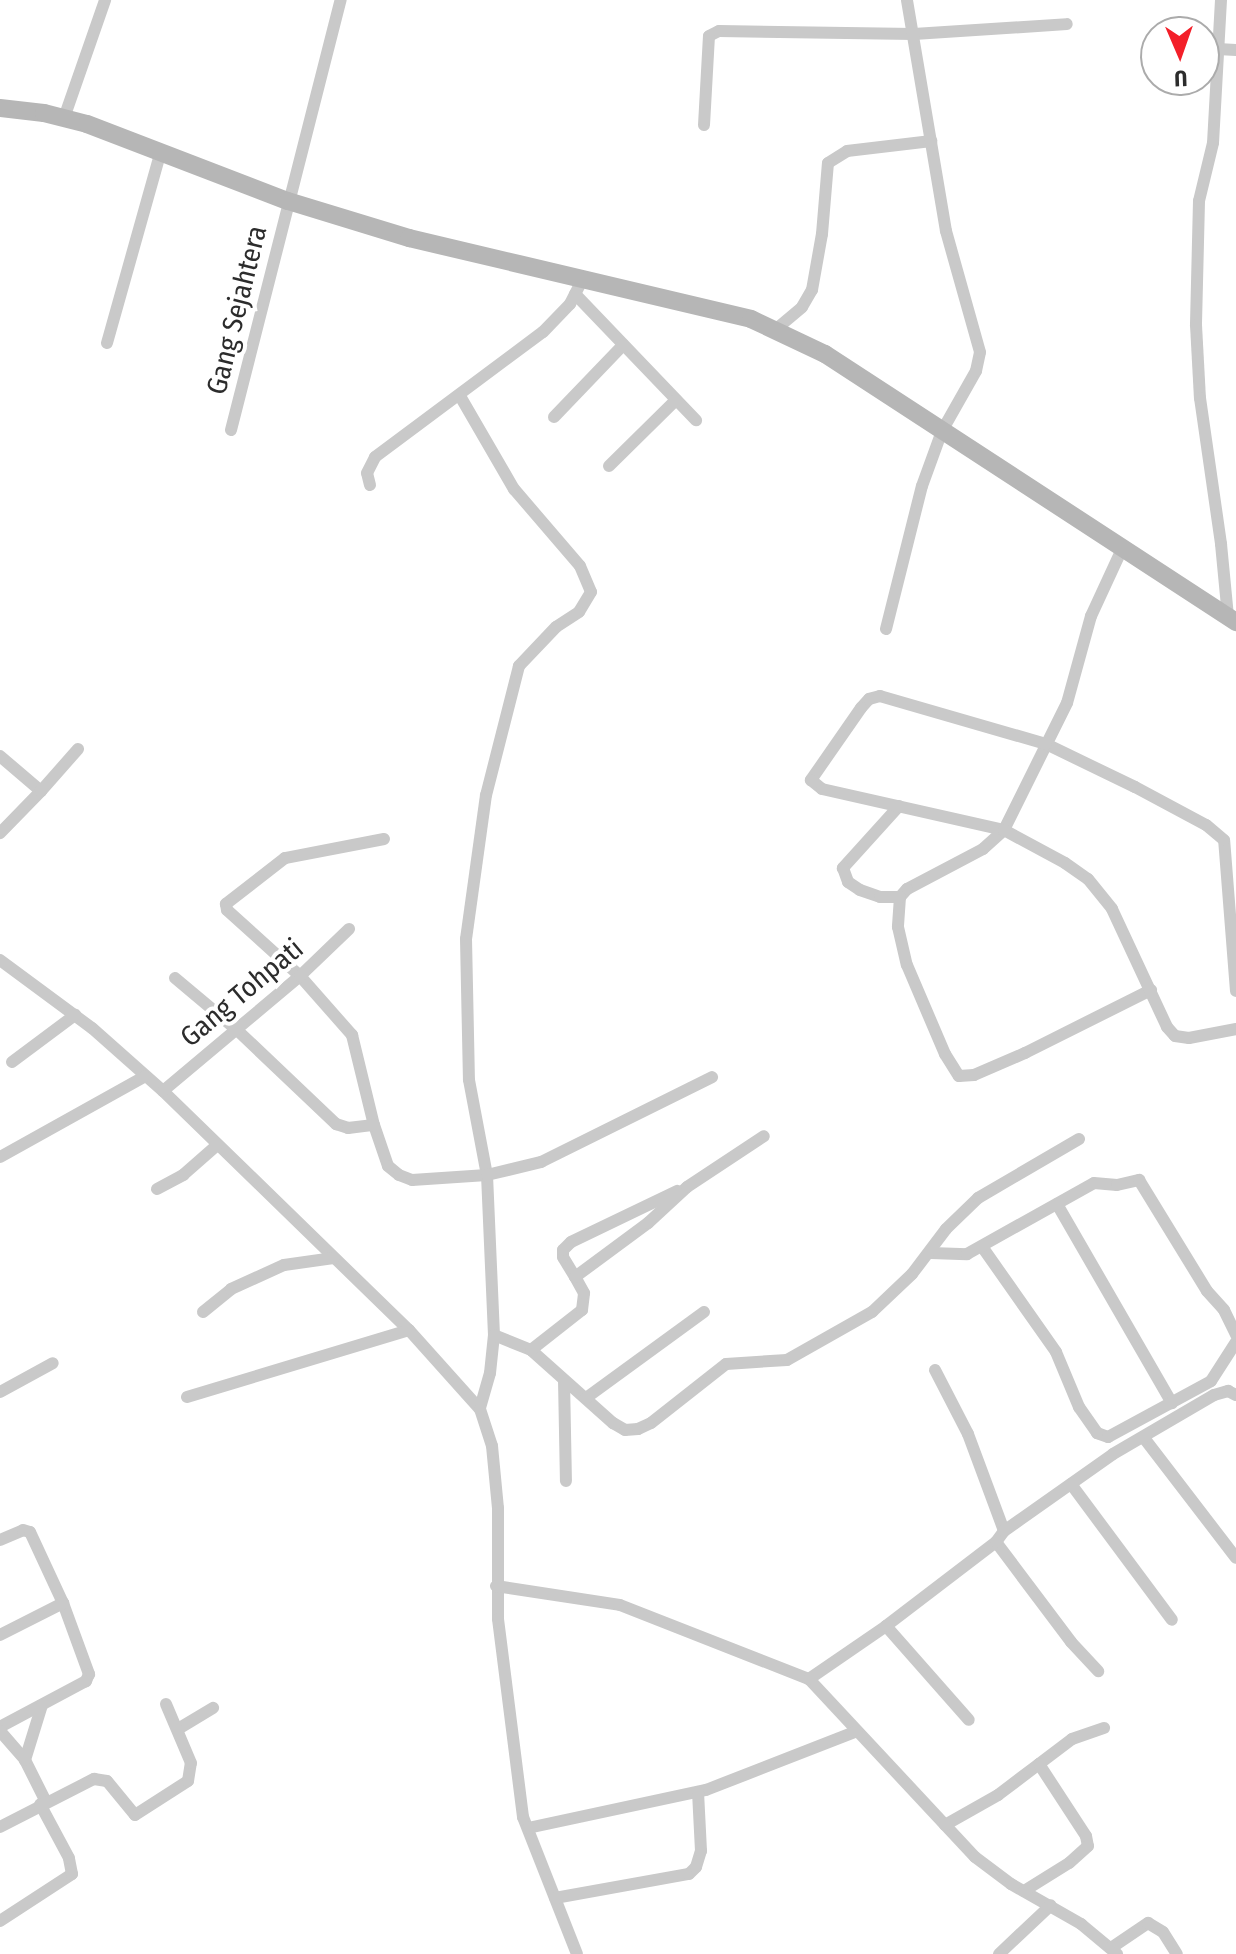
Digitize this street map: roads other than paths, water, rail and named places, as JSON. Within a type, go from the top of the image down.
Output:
[{"type":"street","points":[[64,118],[105,0]]},
{"type":"street","name":"Gang Sejahtera","points":[[231,430],[341,0]]},
{"type":"street","points":[[886,629],[907,537],[942,431],[976,371],[980,352],[946,231],[907,0]]},
{"type":"street","points":[[704,125],[709,36],[713,33],[728,30],[914,34],[1067,24]]},
{"type":"street","points":[[1216,96],[1213,143],[1199,201],[1196,325],[1200,398],[1232,620]]},
{"type":"street","points":[[0,108],[64,118],[161,151],[288,201],[579,286],[751,319],[825,354],[1232,620]]},
{"type":"street","points":[[775,330],[802,307],[812,290],[822,234],[828,163],[847,151],[931,141]]},
{"type":"street","points":[[107,343],[161,151]]},
{"type":"street","points":[[579,286],[623,345],[696,420]]},
{"type":"street","points":[[370,485],[367,473],[375,457],[543,332],[579,286]]},
{"type":"street","points":[[554,417],[623,345]]},
{"type":"street","points":[[460,396],[514,489],[580,566],[591,592],[579,612],[556,627],[519,666],[486,795],[466,939],[469,1080],[487,1175],[494,1335],[490,1373],[480,1409]]},
{"type":"street","points":[[609,466],[676,400]]},
{"type":"street","points":[[899,806],[843,868],[848,882],[880,897],[900,897],[918,882],[983,849],[1004,830],[1067,703],[1091,616],[1122,549]]},
{"type":"street","points":[[1236,991],[1224,840],[1170,806],[1046,744],[880,696],[869,699],[811,780],[822,789],[1004,830],[1088,879],[1112,909],[1167,1027],[1175,1036],[1204,1037],[1236,1029]]},
{"type":"street","points":[[0,833],[78,749]]},
{"type":"street","points":[[0,756],[41,791]]},
{"type":"street","points":[[384,839],[285,858],[227,899],[227,910],[300,976],[352,1035],[374,1125],[388,1166],[399,1175],[412,1180],[487,1175],[558,1155],[712,1077]]},
{"type":"street","points":[[900,897],[898,927],[907,965],[945,1054],[959,1076],[974,1075],[1025,1053],[1151,990]]},
{"type":"street","name":"Gang Tohpati","points":[[163,1091],[300,976],[349,929]]},
{"type":"street","points":[[0,960],[75,1015],[163,1091],[216,1146],[409,1330],[480,1409],[492,1446],[497,1492],[496,1586],[504,1685],[528,1828],[577,1954]]},
{"type":"street","points":[[175,978],[237,1030],[336,1124],[348,1128],[374,1125]]},
{"type":"street","points":[[12,1062],[75,1015]]},
{"type":"street","points":[[0,1157],[144,1077]]},
{"type":"street","points":[[531,1350],[582,1310],[586,1303],[584,1293],[563,1257],[563,1250],[571,1242],[687,1187],[764,1136]]},
{"type":"street","points":[[494,1335],[531,1350],[625,1430],[651,1423],[726,1364],[787,1360],[872,1312],[931,1253],[946,1229],[978,1198],[1079,1139]]},
{"type":"street","points":[[157,1189],[183,1175],[216,1146]]},
{"type":"street","points":[[931,1253],[967,1254],[983,1248],[1094,1183],[1117,1185],[1139,1180],[1207,1291],[1224,1310],[1236,1335]]},
{"type":"street","points":[[575,1277],[648,1223],[687,1187]]},
{"type":"street","points":[[1057,1204],[1172,1403]]},
{"type":"street","points":[[983,1248],[1056,1352],[1079,1407],[1097,1433],[1108,1437],[1211,1381],[1236,1342]]},
{"type":"street","points":[[203,1312],[231,1289],[284,1265],[334,1258]]},
{"type":"street","points":[[586,1398],[704,1312]]},
{"type":"street","points":[[187,1397],[409,1330]]},
{"type":"street","points":[[1,1388],[53,1363]]},
{"type":"street","points":[[935,1370],[968,1434],[1000,1536],[1071,1642],[1098,1671]]},
{"type":"street","points":[[564,1380],[566,1481]]},
{"type":"street","points":[[809,1679],[886,1626],[1071,1484],[1214,1395],[1228,1391],[1236,1395]]},
{"type":"street","points":[[1144,1438],[1236,1558]]},
{"type":"street","points":[[1071,1484],[1172,1620]]},
{"type":"street","points":[[0,1540],[23,1530],[30,1532],[63,1603],[89,1678],[0,1729],[25,1760],[69,1858],[72,1874],[0,1921]]},
{"type":"street","points":[[496,1586],[620,1605],[809,1679],[993,1872],[1051,1905],[1114,1951],[1148,1923],[1163,1932],[1177,1954]]},
{"type":"street","points":[[0,1635],[63,1603]]},
{"type":"street","points":[[886,1626],[969,1720]]},
{"type":"street","points":[[0,1827],[43,1803],[101,1779],[130,1812],[142,1814],[188,1781],[191,1763],[166,1704]]},
{"type":"street","points":[[25,1760],[42,1705]]},
{"type":"street","points":[[178,1729],[213,1708]]},
{"type":"street","points":[[945,1825],[998,1795],[1072,1739],[1104,1728]]},
{"type":"street","points":[[528,1828],[698,1792],[857,1731]]},
{"type":"street","points":[[1024,1891],[1069,1863],[1088,1846],[1086,1836],[1039,1764]]},
{"type":"street","points":[[555,1898],[689,1874],[696,1867],[701,1851],[698,1792]]},
{"type":"street","points":[[999,1954],[1051,1905]]}]
